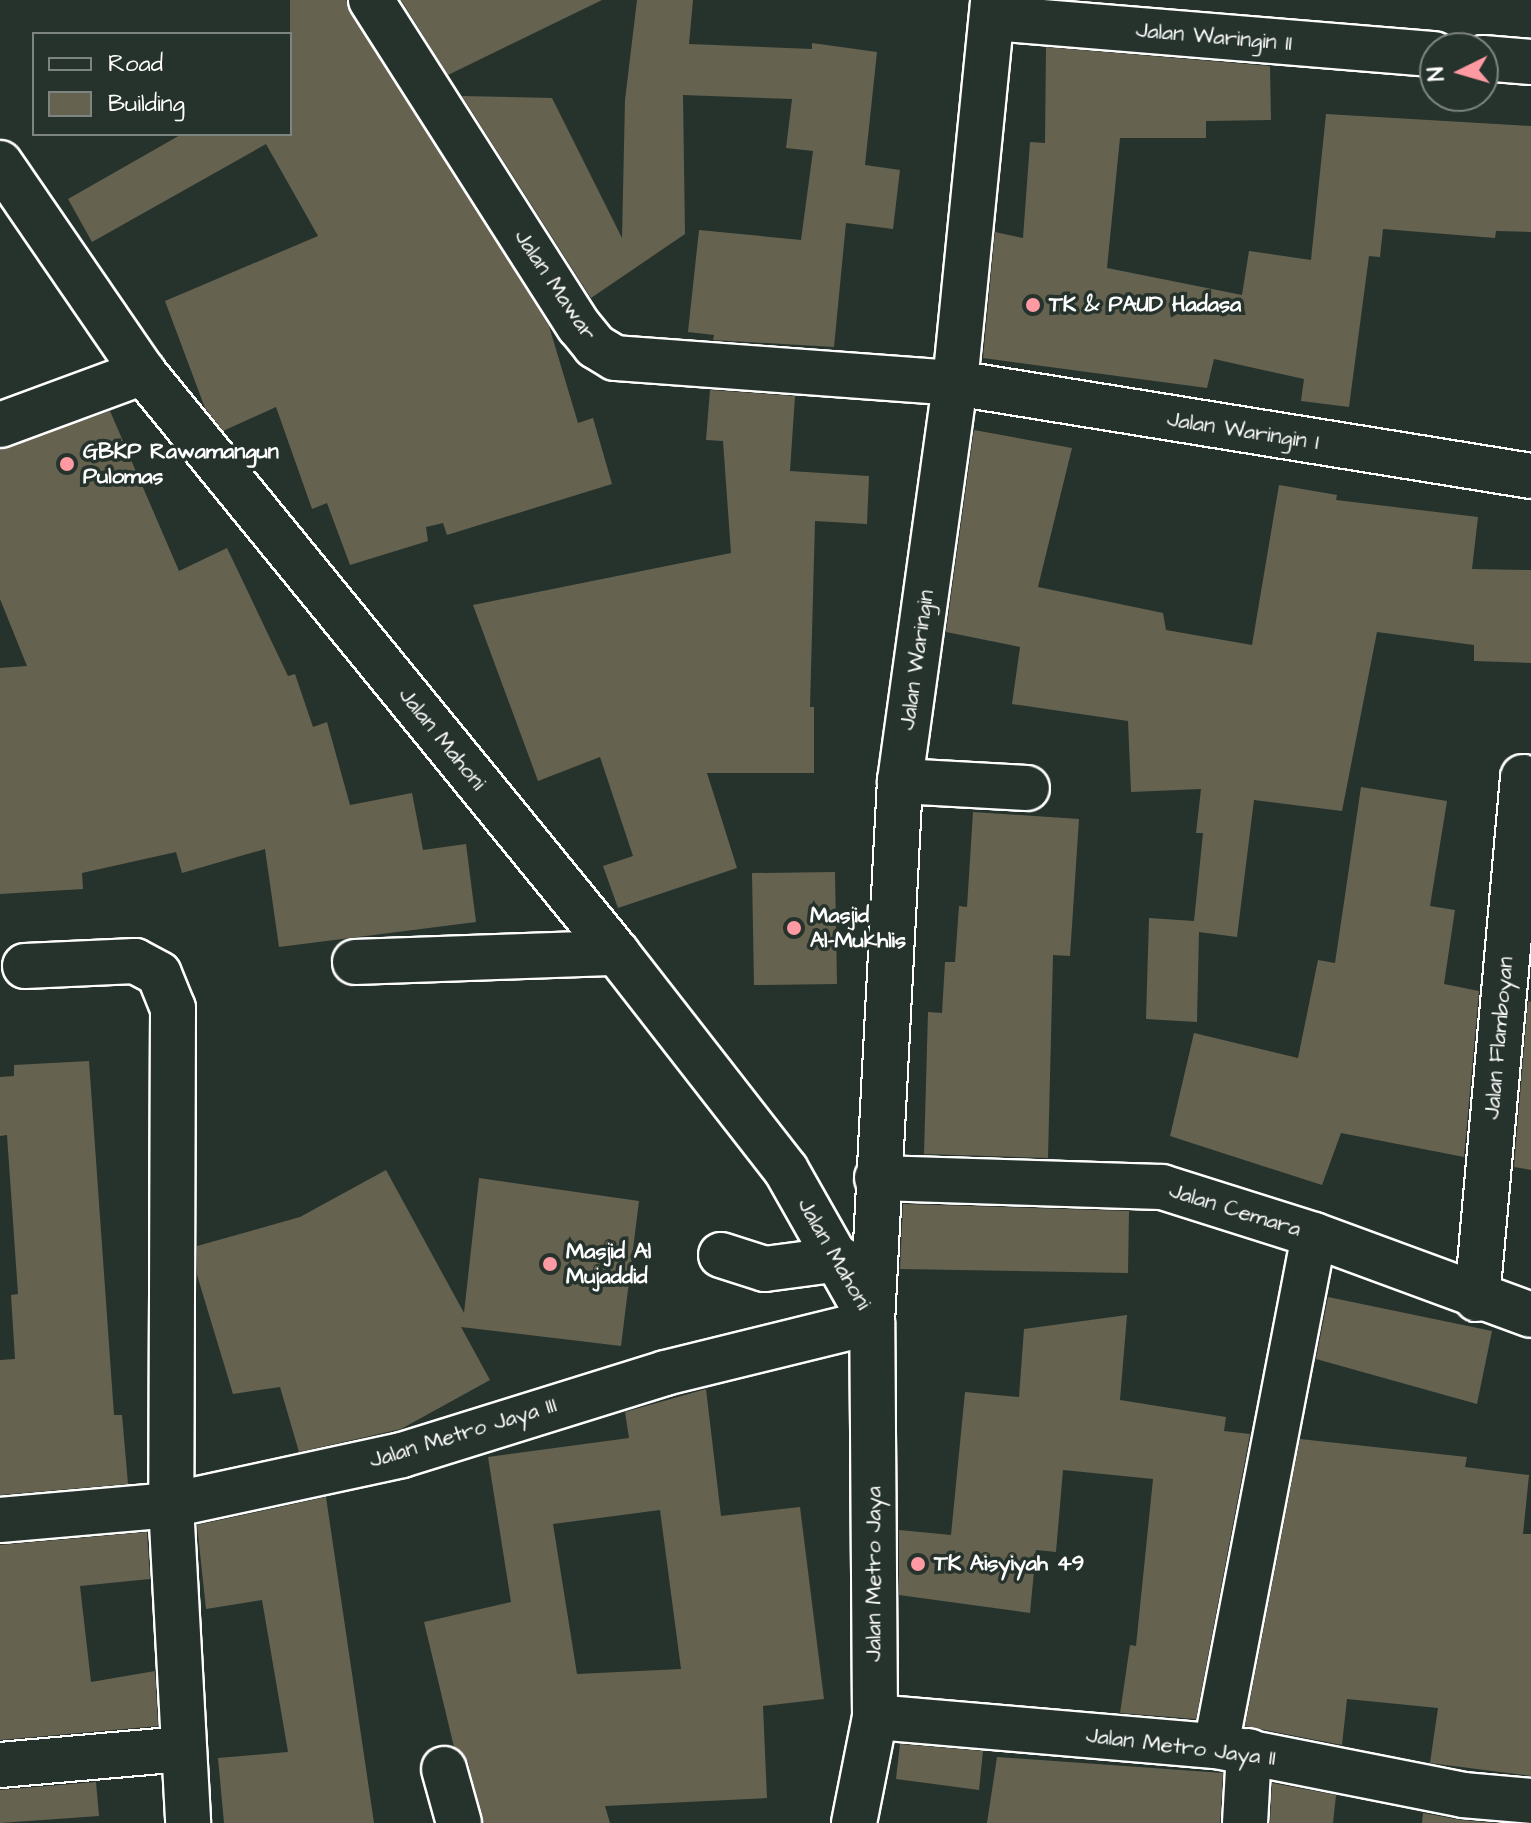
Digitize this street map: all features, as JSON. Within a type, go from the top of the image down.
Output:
[{"type":"street","name":"Jalan Mawar","points":[[371,0],[595,346],[615,358],[705,368],[955,383]]},
{"type":"street","name":"Jalan Waringin","points":[[872,1322],[877,1178],[900,781],[955,383],[993,9]]},
{"type":"street","name":"Jalan Waringin II","points":[[993,9],[1419,52]]},
{"type":"street","points":[[1499,59],[1531,62]]},
{"type":"street","name":"Jalan Mahoni","points":[[0,163],[143,372],[617,953],[786,1170],[840,1259],[872,1322]]},
{"type":"street","points":[[0,425],[143,372]]},
{"type":"street","name":"Jalan Waringin I","points":[[955,383],[1531,476]]},
{"type":"street","name":"Jalan Flamboyan","points":[[1477,1299],[1523,777]]},
{"type":"street","points":[[900,781],[1027,788]]},
{"type":"street","points":[[355,962],[617,953]]},
{"type":"street","points":[[25,966],[135,961],[159,974],[173,1008],[171,1505],[185,1719],[182,1749],[188,1823]]},
{"type":"street","name":"Jalan Cemara","points":[[877,1178],[1162,1187],[1314,1235],[1477,1299],[1531,1315]]},
{"type":"street","points":[[1245,1823],[1232,1749],[1314,1235]]},
{"type":"street","points":[[721,1255],[765,1269],[794,1269],[840,1259]]},
{"type":"street","name":"Jalan Metro Jaya III","points":[[0,1520],[171,1505],[402,1455],[665,1373],[872,1322]]},
{"type":"street","name":"Jalan Metro Jaya","points":[[854,1823],[875,1717],[872,1322]]},
{"type":"street","name":"Jalan Metro Jaya II","points":[[875,1717],[1232,1749],[1460,1809],[1531,1801]]},
{"type":"street","points":[[0,1765],[182,1749]]},
{"type":"street","points":[[444,1769],[459,1823]]},
{"type":"building","points":[[290,0],[346,0],[549,326],[578,423],[593,418],[612,484],[447,535],[443,523],[426,527],[428,541],[350,565],[327,503],[312,509],[276,407],[223,431],[205,408],[165,301],[318,236],[266,144],[92,242],[68,199],[178,136],[292,136]]},
{"type":"building","points":[[401,0],[602,0],[448,75]]},
{"type":"building","points":[[637,0],[693,0],[689,44],[812,49],[812,43],[877,52],[865,165],[900,170],[893,229],[846,223],[834,347],[713,340],[714,335],[688,332],[699,230],[801,240],[813,151],[786,148],[792,99],[683,95],[685,234],[591,298],[462,96],[552,98],[622,238],[625,100]]},
{"type":"building","points":[[1046,47],[1270,66],[1271,120],[1206,121],[1206,138],[1120,138],[1107,268],[1242,295],[1249,251],[1311,260],[1326,114],[1531,126],[1531,232],[1496,231],[1495,238],[1383,229],[1380,257],[1369,256],[1349,407],[1301,401],[1304,379],[1214,359],[1207,388],[983,358],[995,232],[1023,238],[1030,142],[1045,143]]},
{"type":"building","points":[[710,390],[795,396],[790,471],[869,476],[867,524],[815,521],[810,707],[814,707],[814,773],[707,773],[737,868],[618,908],[603,866],[633,856],[600,757],[538,781],[473,605],[731,553],[723,441],[706,440]]},
{"type":"building","points":[[110,411],[179,571],[227,548],[288,676],[295,674],[313,727],[327,722],[350,805],[412,793],[423,850],[466,844],[476,922],[279,947],[265,849],[182,873],[176,852],[82,873],[83,889],[0,894],[0,668],[27,666],[0,599],[0,449]]},
{"type":"building","points":[[974,430],[1072,448],[1038,587],[1163,613],[1166,630],[1252,645],[1279,485],[1337,495],[1336,500],[1478,517],[1472,569],[1531,570],[1531,663],[1474,661],[1474,645],[1377,632],[1342,811],[1254,800],[1237,937],[1199,932],[1197,1022],[1146,1019],[1149,918],[1194,921],[1203,833],[1196,833],[1201,789],[1131,792],[1128,721],[1012,704],[1020,647],[946,632]]},
{"type":"building","points":[[1361,787],[1447,801],[1430,906],[1455,910],[1444,984],[1479,991],[1464,1157],[1341,1133],[1322,1185],[1170,1136],[1194,1033],[1298,1058],[1318,960],[1335,963]]},
{"type":"building","points":[[973,812],[1079,819],[1070,956],[1053,955],[1048,1158],[924,1154],[928,1012],[942,1013],[945,962],[955,962],[959,906],[967,907]]},
{"type":"building","name":"Masjid Al-Mukhlis","points":[[835,872],[837,984],[754,985],[752,873]]},
{"type":"building","points":[[1528,1001],[1531,1002],[1531,1170],[1514,1167]]},
{"type":"building","points":[[89,1061],[114,1415],[122,1415],[128,1484],[0,1495],[0,1360],[15,1359],[11,1295],[18,1294],[7,1135],[0,1136],[0,1077],[14,1076],[14,1065]]},
{"type":"building","points":[[386,1170],[464,1313],[479,1178],[639,1201],[621,1346],[461,1327],[490,1380],[401,1429],[299,1452],[280,1387],[233,1394],[197,1275],[197,1246],[300,1217]]},
{"type":"building","points":[[903,1204],[1129,1211],[1128,1273],[900,1269]]},
{"type":"building","points":[[1328,1297],[1492,1331],[1477,1404],[1316,1359]]},
{"type":"building","points":[[1127,1315],[1120,1400],[1226,1417],[1224,1431],[1250,1434],[1196,1719],[1120,1713],[1130,1645],[1136,1646],[1153,1479],[1063,1470],[1056,1552],[1036,1550],[1030,1613],[899,1595],[899,1530],[951,1535],[965,1392],[1019,1397],[1024,1329]]},
{"type":"building","points":[[706,1389],[721,1516],[800,1507],[824,1699],[763,1706],[767,1798],[605,1806],[610,1823],[483,1823],[468,1762],[454,1747],[424,1622],[511,1602],[488,1457],[629,1438],[625,1412]],"holes":[[[660,1510],[681,1669],[577,1674],[553,1524]]]},
{"type":"building","points":[[1300,1439],[1467,1457],[1465,1467],[1529,1475],[1523,1534],[1531,1534],[1531,1776],[1430,1763],[1438,1708],[1347,1699],[1342,1745],[1245,1726]]},
{"type":"building","points":[[326,1497],[374,1823],[224,1823],[218,1758],[288,1752],[262,1600],[206,1609],[197,1525]]},
{"type":"building","points":[[147,1532],[150,1579],[80,1586],[91,1682],[155,1671],[158,1726],[0,1740],[0,1545]]},
{"type":"building","points":[[900,1744],[983,1751],[979,1790],[896,1779]]},
{"type":"building","points":[[997,1757],[1223,1773],[1220,1823],[987,1823]]},
{"type":"building","points":[[96,1782],[99,1816],[0,1823],[0,1790]]},
{"type":"building","points":[[1272,1783],[1336,1795],[1333,1823],[1270,1823]]},
{"type":"building","points":[[1423,1813],[1461,1820],[1496,1823],[1422,1823]]},
{"type":"place","name":"TK & PAUD Hadasa","points":[[1033,305]]},
{"type":"place","name":"GBKP Rawamangun Pulomas","points":[[67,464]]},
{"type":"place","name":"Masjid Al-Mukhlis","points":[[794,928]]},
{"type":"place","name":"Masjid Al Mujaddid","points":[[550,1264]]},
{"type":"place","name":"TK Aisyiyah 49","points":[[918,1564]]}]
